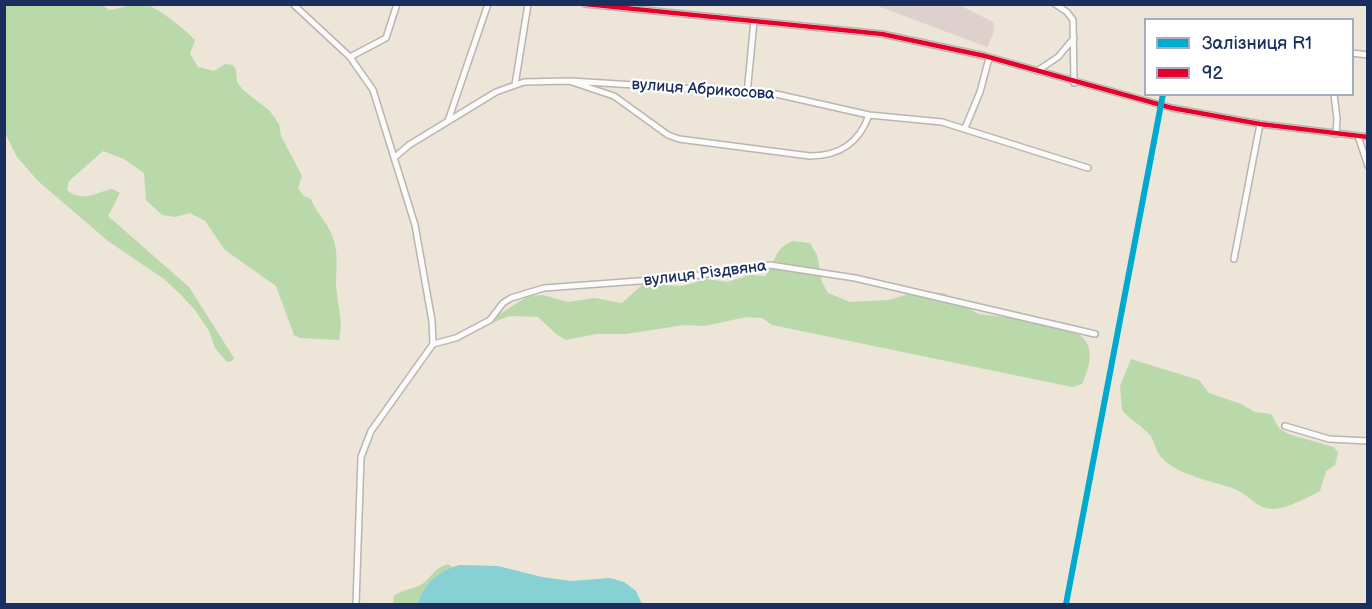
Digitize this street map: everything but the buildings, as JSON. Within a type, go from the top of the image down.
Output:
[{"type":"street","points":[[292,4],[328,40],[350,57],[373,90],[415,225],[432,321],[433,344],[400,386],[390,407],[371,431],[361,457],[356,604]]},
{"type":"street","points":[[350,57],[386,38],[397,4]]},
{"type":"street","points":[[448,121],[488,4]]},
{"type":"street","points":[[515,84],[528,4]]},
{"type":"street","points":[[585,4],[882,34],[989,58],[1150,103],[1260,124],[1368,137]]},
{"type":"street","points":[[1054,4],[1071,15],[1075,36],[1074,83]]},
{"type":"street","points":[[747,94],[754,21]]},
{"type":"street","points":[[1036,72],[1058,57],[1075,36]]},
{"type":"street","points":[[965,128],[980,92],[989,58]]},
{"type":"street","name":"вулиця Абрикосова","points":[[395,157],[496,92],[515,84],[570,81],[747,94],[776,94],[869,115],[911,118],[965,128],[1088,168]]},
{"type":"street","name":"вулиця Абрикосова","points":[[570,81],[621,99],[668,135],[728,147],[823,156],[852,143],[861,133],[869,115]]},
{"type":"street","points":[[1334,96],[1336,134]]},
{"type":"street","points":[[1234,259],[1260,124]]},
{"type":"street","points":[[1358,136],[1368,166]]},
{"type":"street","name":"вулиця Різдвяна","points":[[433,344],[456,338],[490,320],[503,303],[511,298],[544,288],[668,279],[771,265],[855,278],[1095,334]]},
{"type":"street","points":[[1284,426],[1329,439],[1368,441]]},
{"type":"shaded area","points":[[875,5],[959,5],[993,22],[994,32],[987,47]]},
{"type":"green space","points":[[145,4],[164,14],[195,40],[190,54],[198,67],[214,71],[225,64],[233,65],[237,82],[243,90],[270,111],[279,124],[281,136],[302,176],[298,188],[304,196],[311,199],[332,235],[336,254],[336,285],[341,326],[339,340],[300,338],[294,335],[276,286],[225,250],[205,221],[190,213],[175,217],[162,215],[146,200],[144,173],[124,159],[103,151],[69,181],[67,190],[79,196],[89,196],[112,189],[120,193],[108,216],[189,287],[234,358],[227,362],[215,348],[209,331],[195,310],[180,294],[164,279],[108,241],[38,181],[17,157],[5,133],[4,5],[102,5],[109,10]]},
{"type":"green space","points":[[793,241],[810,243],[817,255],[822,282],[828,293],[850,302],[889,300],[914,292],[944,293],[978,314],[1012,318],[1078,334],[1087,344],[1090,357],[1082,384],[1072,387],[772,325],[762,318],[746,317],[705,326],[684,325],[626,334],[596,334],[566,340],[538,317],[509,316],[492,323],[500,314],[528,296],[543,295],[568,302],[595,298],[622,303],[643,284],[682,286],[707,279],[727,282],[750,275],[765,276],[782,247]]},
{"type":"green space","points":[[1131,359],[1199,380],[1209,393],[1241,404],[1255,412],[1271,414],[1279,428],[1288,434],[1334,447],[1338,453],[1335,465],[1326,471],[1320,491],[1285,507],[1267,508],[1258,505],[1237,490],[1187,474],[1169,464],[1156,449],[1149,434],[1122,410],[1120,386]]},
{"type":"green space","points":[[448,564],[453,567],[430,581],[418,604],[393,604],[394,596],[425,582],[437,570]]},
{"type":"water","points":[[459,565],[498,566],[542,577],[571,581],[610,578],[624,582],[636,591],[642,604],[418,604],[427,584],[445,571]]},
{"type":"rail line","name":"R1","points":[[1066,604],[1163,96]]},
{"type":"transit line","name":"92","points":[[585,4],[882,34],[985,56],[1172,108],[1260,124],[1368,137]]}]
